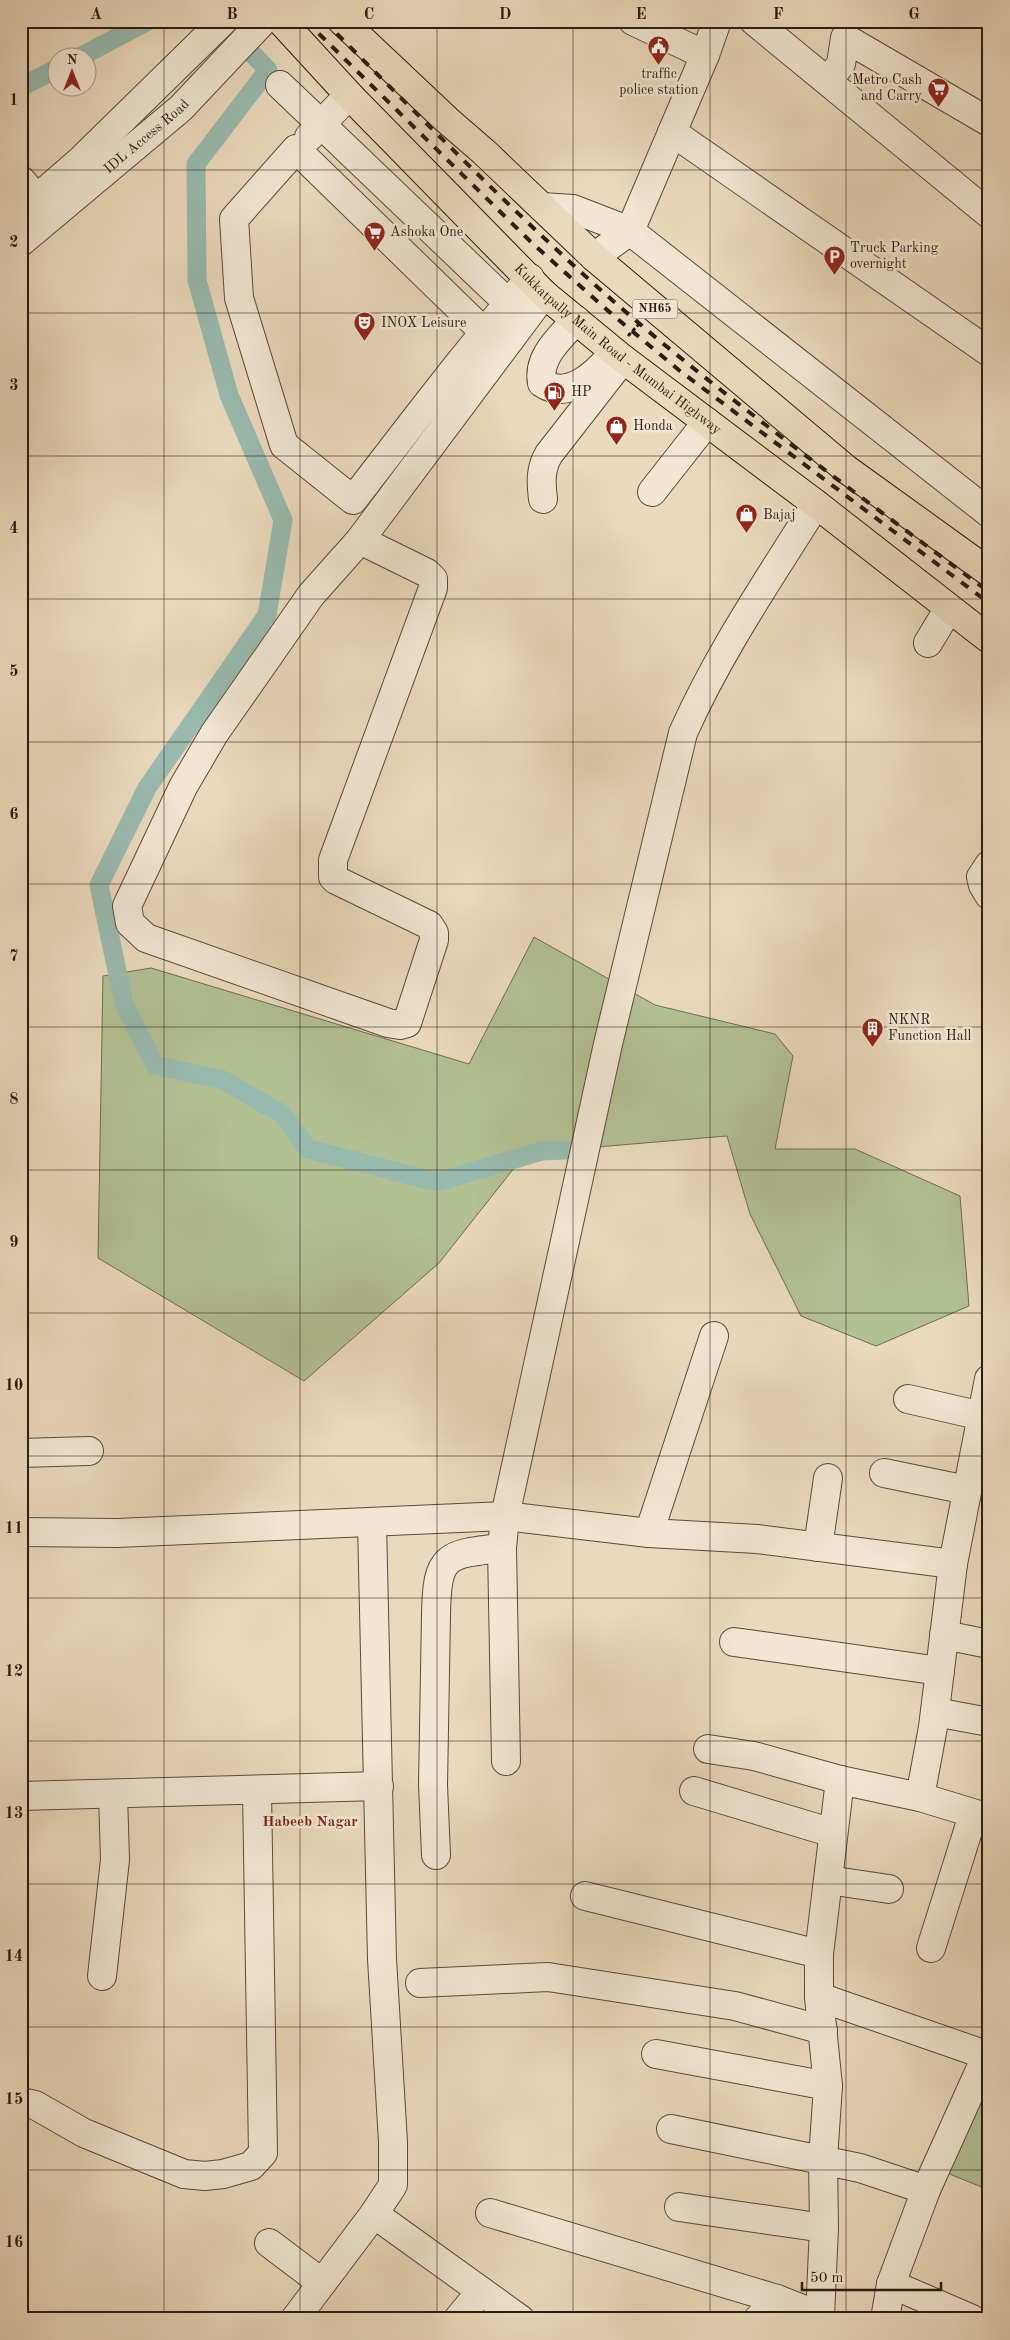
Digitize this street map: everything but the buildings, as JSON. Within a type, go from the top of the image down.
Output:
[{"type":"highway","name":"Kukkatpally Main Road - Mumbai Highway","points":[[281,21],[349,95],[537,286],[619,355],[816,504],[989,639]]},
{"type":"highway","name":"NH65","points":[[342,21],[594,257],[846,469],[989,572]]},
{"type":"street","points":[[27,197],[81,160],[223,21]]},
{"type":"street","points":[[634,21],[705,55]]},
{"type":"street","points":[[594,257],[630,231],[705,55],[717,21]]},
{"type":"street","points":[[754,21],[989,214]]},
{"type":"street","name":"IDL Access Road","points":[[21,242],[177,112],[258,27]]},
{"type":"street","points":[[819,74],[841,64],[848,30],[989,122]]},
{"type":"street","points":[[280,85],[508,303]]},
{"type":"street","points":[[152,89],[177,112]]},
{"type":"street","points":[[349,95],[296,149],[234,219],[239,298],[284,445],[353,500],[508,303],[537,286]]},
{"type":"street","points":[[672,132],[989,352]]},
{"type":"street","points":[[296,149],[484,333]]},
{"type":"street","points":[[542,207],[573,209],[630,231],[989,513]]},
{"type":"street","points":[[360,540],[427,573],[433,579],[433,588],[333,860],[333,877],[336,880],[429,925],[434,933],[434,940],[407,1023],[400,1026],[146,938],[130,923],[127,906],[183,788],[214,734],[311,595],[360,540],[537,286]]},
{"type":"street","points":[[576,320],[545,358],[540,372],[542,383],[551,389],[565,390],[583,381],[619,355]]},
{"type":"street","points":[[543,499],[541,479],[543,464],[619,355]]},
{"type":"street","points":[[652,492],[707,422]]},
{"type":"street","points":[[506,1761],[502,1548],[505,1516],[608,1044],[683,733],[697,701],[741,622],[816,504]]},
{"type":"street","points":[[928,643],[949,608]]},
{"type":"street","points":[[989,865],[981,877],[989,895]]},
{"type":"street","points":[[650,1533],[714,1336]]},
{"type":"street","points":[[920,1797],[936,1712],[953,1564],[967,1490],[982,1450],[982,1416],[989,1379]]},
{"type":"street","points":[[908,1399],[982,1416]]},
{"type":"street","points":[[21,1453],[89,1451]]},
{"type":"street","points":[[884,1473],[967,1490]]},
{"type":"street","points":[[818,1547],[828,1478]]},
{"type":"street","points":[[21,1532],[117,1533],[505,1516],[650,1533],[757,1539],[953,1564]]},
{"type":"street","points":[[295,2319],[374,2214],[392,2185],[392,2142],[382,1959],[372,1523]]},
{"type":"street","points":[[436,1855],[433,1785],[436,1591],[440,1571],[445,1562],[465,1552],[502,1548]]},
{"type":"street","points":[[944,1635],[989,1644]]},
{"type":"street","points":[[734,1642],[940,1671]]},
{"type":"street","points":[[936,1712],[989,1722]]},
{"type":"street","points":[[708,1749],[754,1756],[840,1780],[920,1797],[981,1816],[931,1948]]},
{"type":"street","points":[[490,2213],[777,2299],[820,2316],[824,2228],[823,2159],[828,2086],[819,1997],[819,1954],[840,1780]]},
{"type":"street","points":[[21,1796],[257,1791],[379,1786]]},
{"type":"street","points":[[21,2102],[35,2105],[84,2133],[184,2174],[205,2176],[223,2174],[251,2166],[263,2153],[257,1791]]},
{"type":"street","points":[[694,1791],[834,1833]]},
{"type":"street","points":[[102,1976],[115,1860],[113,1794]]},
{"type":"street","points":[[828,1880],[889,1889]]},
{"type":"street","points":[[585,1896],[819,1954]]},
{"type":"street","points":[[420,1983],[548,1978],[735,2006],[823,2030]]},
{"type":"street","points":[[819,1997],[988,2054],[926,2190],[891,2284],[885,2319]]},
{"type":"street","points":[[656,2054],[828,2086]]},
{"type":"street","points":[[672,2129],[823,2159],[860,2168],[926,2190]]},
{"type":"street","points":[[679,2207],[824,2228]]},
{"type":"street","points":[[374,2214],[520,2319]]},
{"type":"street","points":[[269,2243],[322,2284]]},
{"type":"street","points":[[891,2284],[972,2319]]},
{"type":"street","points":[[458,2319],[481,2291]]},
{"type":"street","points":[[758,2319],[777,2299]]},
{"type":"path","points":[[619,355],[654,308]]},
{"type":"green space","points":[[534,937],[655,1005],[775,1034],[793,1056],[775,1149],[855,1149],[960,1196],[969,1306],[876,1346],[801,1316],[750,1214],[727,1136],[526,1153],[439,1263],[304,1381],[98,1258],[103,976],[151,968],[469,1064]]},
{"type":"green space","points":[[989,2078],[989,2190],[947,2173]]},
{"type":"waterway","points":[[97,48],[148,21]]},
{"type":"waterway","points":[[221,21],[268,70],[196,164],[197,280],[229,395],[283,520],[267,615],[147,788],[99,885],[124,1004],[155,1065],[223,1080],[282,1114],[308,1149],[437,1182],[542,1151],[565,1150]]},
{"type":"waterway","points":[[21,87],[48,73]]},
{"type":"railway","points":[[306,21],[533,244],[614,316],[680,371],[989,603]]},
{"type":"railway","points":[[324,21],[501,197],[639,323],[761,422],[989,592]]},
{"type":"place","name":"traffic police station","points":[[659,65]]},
{"type":"place","name":"Metro Cash and Carry","points":[[938,107]]},
{"type":"place","name":"Ashoka One","points":[[374,251]]},
{"type":"place","name":"Truck Parking overnight","points":[[834,275]]},
{"type":"place","name":"INOX Leisure","points":[[365,342]]},
{"type":"place","name":"HP","points":[[555,411]]},
{"type":"place","name":"Honda","points":[[617,445]]},
{"type":"place","name":"Bajaj","points":[[747,534]]},
{"type":"place","name":"NKNR Function Hall","points":[[872,1047]]},
{"type":"district","name":"Habeeb Nagar","points":[[310,1822]]}]
